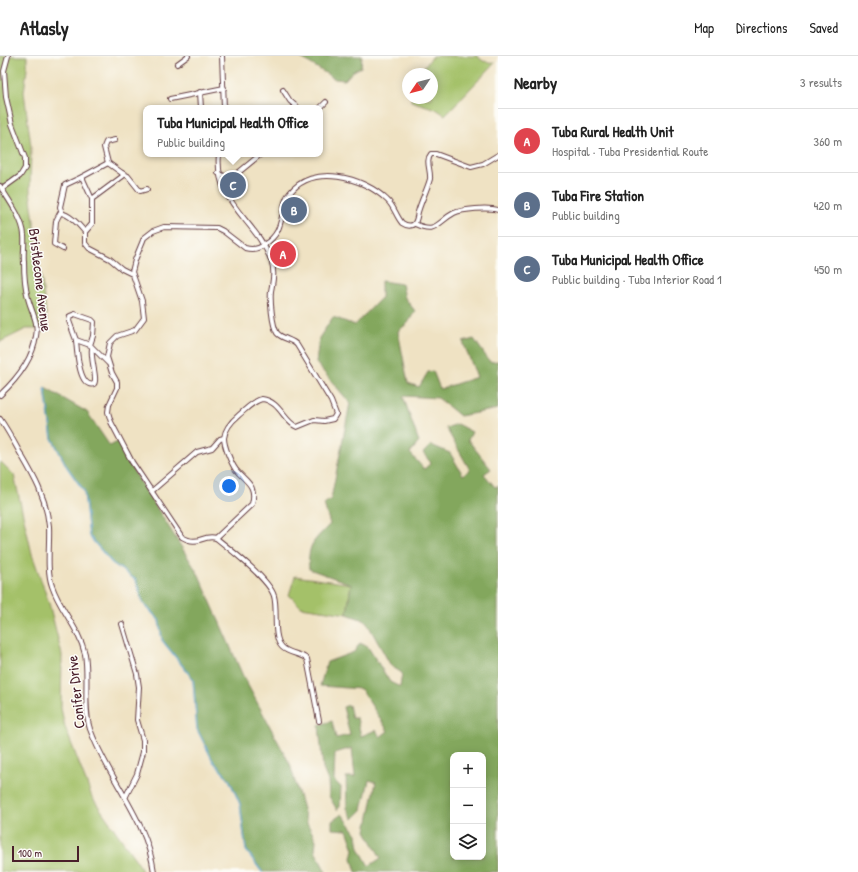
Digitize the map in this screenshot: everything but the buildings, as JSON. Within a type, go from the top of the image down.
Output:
[{"type":"street","points":[[1,187],[20,176],[25,168],[25,158],[12,124],[6,97],[4,71],[8,56]]},
{"type":"street","points":[[177,64],[188,56]]},
{"type":"street","points":[[222,56],[224,105]]},
{"type":"street","points":[[170,99],[224,88]]},
{"type":"street","points":[[284,90],[294,105]]},
{"type":"street","points":[[200,92],[201,105]]},
{"type":"street","points":[[0,99],[6,97]]},
{"type":"street","points":[[323,105],[326,102]]},
{"type":"street","points":[[115,140],[108,141],[104,144],[108,163],[128,176],[141,192],[147,189]]},
{"type":"street","points":[[414,224],[430,179],[428,160],[431,154],[436,154],[471,167],[483,164],[498,154]]},
{"type":"street","points":[[216,538],[252,504],[254,494],[248,481],[238,472],[229,457],[224,438],[229,425],[234,419],[251,404],[265,399],[283,413],[291,424],[297,428],[314,420],[333,420],[336,414],[331,402],[297,345],[280,335],[275,328],[271,295],[273,266],[264,245],[226,193],[218,173],[219,157]]},
{"type":"street","points":[[218,173],[226,177],[233,177],[257,157]]},
{"type":"street","points":[[86,232],[62,213],[60,207],[65,185],[108,163]]},
{"type":"street","points":[[92,199],[122,177],[122,173]]},
{"type":"street","points":[[318,721],[307,659],[284,648],[279,642],[274,596],[257,573],[216,538],[211,536],[190,541],[182,537],[132,462],[109,416],[109,405],[117,388],[117,382],[108,363],[108,350],[113,339],[117,336],[135,330],[140,326],[144,318],[142,301],[132,274],[135,260],[144,238],[153,231],[164,227],[217,228],[245,248],[254,249],[264,245],[274,237],[279,228],[285,201],[290,192],[304,182],[327,176],[347,177],[375,191],[391,204],[402,223],[408,225],[414,224],[423,227],[434,227],[441,224],[452,214],[459,211],[484,209],[498,210]]},
{"type":"street","points":[[82,177],[92,199],[92,224],[86,232],[84,243],[87,247],[110,259],[122,269],[132,274]]},
{"type":"street","name":"Bristlecone Avenue","points":[[0,395],[12,383],[27,360],[36,337],[37,330],[35,316],[28,298],[24,263],[24,234],[16,213],[1,187]]},
{"type":"street","points":[[62,213],[58,215],[56,221],[54,244],[64,249]]},
{"type":"street","points":[[75,314],[94,322],[91,346],[92,362],[96,380],[94,384],[90,386],[83,380],[78,360],[76,340],[69,321],[70,316],[75,314]]},
{"type":"street","points":[[76,340],[91,346],[108,363]]},
{"type":"street","name":"Conifer Drive","points":[[0,419],[36,480],[43,496],[49,525],[49,572],[51,585],[79,637],[85,654],[87,713],[89,727],[140,824],[148,844],[154,872]]},
{"type":"street","points":[[152,491],[197,452],[212,448],[220,439],[224,438]]},
{"type":"street","points":[[122,624],[137,674],[139,687],[137,720],[143,740],[143,752],[137,774],[126,796]]},
{"type":"green space","points":[[0,56],[27,56],[24,92],[31,146],[30,191],[48,329],[26,329],[0,342]]},
{"type":"green space","points":[[298,56],[362,56],[361,67],[352,72],[345,80],[335,79]]},
{"type":"green space","points":[[433,56],[477,56],[483,61],[495,63],[445,115],[436,109],[420,104],[438,104],[438,68],[423,68]]},
{"type":"green space","points":[[381,281],[402,284],[405,298],[415,311],[408,323],[398,331],[408,383],[419,387],[428,372],[433,371],[440,389],[477,377],[463,342],[474,339],[490,362],[498,361],[498,409],[460,416],[438,398],[403,396],[419,442],[410,453],[424,469],[431,463],[423,453],[431,445],[450,453],[463,475],[470,470],[446,428],[457,424],[472,432],[468,440],[491,469],[484,474],[495,487],[498,486],[498,872],[356,872],[352,858],[354,849],[347,830],[332,829],[332,821],[342,814],[357,834],[359,848],[369,866],[381,858],[366,831],[376,782],[369,780],[362,810],[353,819],[347,808],[346,777],[355,777],[352,748],[335,753],[334,780],[341,787],[340,807],[337,810],[329,796],[328,781],[323,769],[319,725],[332,721],[336,738],[350,735],[343,707],[349,705],[352,718],[357,718],[361,736],[376,730],[380,737],[388,731],[361,689],[320,686],[327,662],[354,652],[360,643],[368,647],[390,682],[400,687],[402,673],[391,666],[366,621],[347,614],[351,584],[309,569],[309,554],[311,548],[316,539],[330,524],[324,504],[331,499],[350,403],[316,363],[319,338],[333,317],[355,325],[381,298]]},
{"type":"green space","points":[[45,388],[87,412],[110,446],[119,441],[130,465],[199,575],[243,676],[290,764],[307,823],[316,840],[315,851],[326,872],[262,872],[246,850],[240,804],[229,779],[213,761],[197,729],[193,679],[162,640],[159,620],[143,603],[136,580],[112,563],[89,536],[84,491],[67,467],[52,438]]},
{"type":"green space","points":[[0,461],[14,475],[32,554],[49,603],[62,655],[61,708],[65,727],[92,797],[140,866],[142,872],[0,872]]},
{"type":"green space","points":[[295,576],[351,584],[347,614],[301,607],[289,595]]},
{"type":"waterway","points":[[45,388],[52,438],[67,467],[84,491],[89,536],[112,563],[136,580],[143,603],[159,620],[162,640],[193,679],[197,729],[213,761],[229,779],[240,804],[246,850],[262,872]]},
{"type":"place","name":"Tuba Municipal Health Office","points":[[233,185]]},
{"type":"place","name":"Tuba Fire Station","points":[[294,210]]},
{"type":"place","name":"Tuba Rural Health Unit","points":[[283,254]]}]
